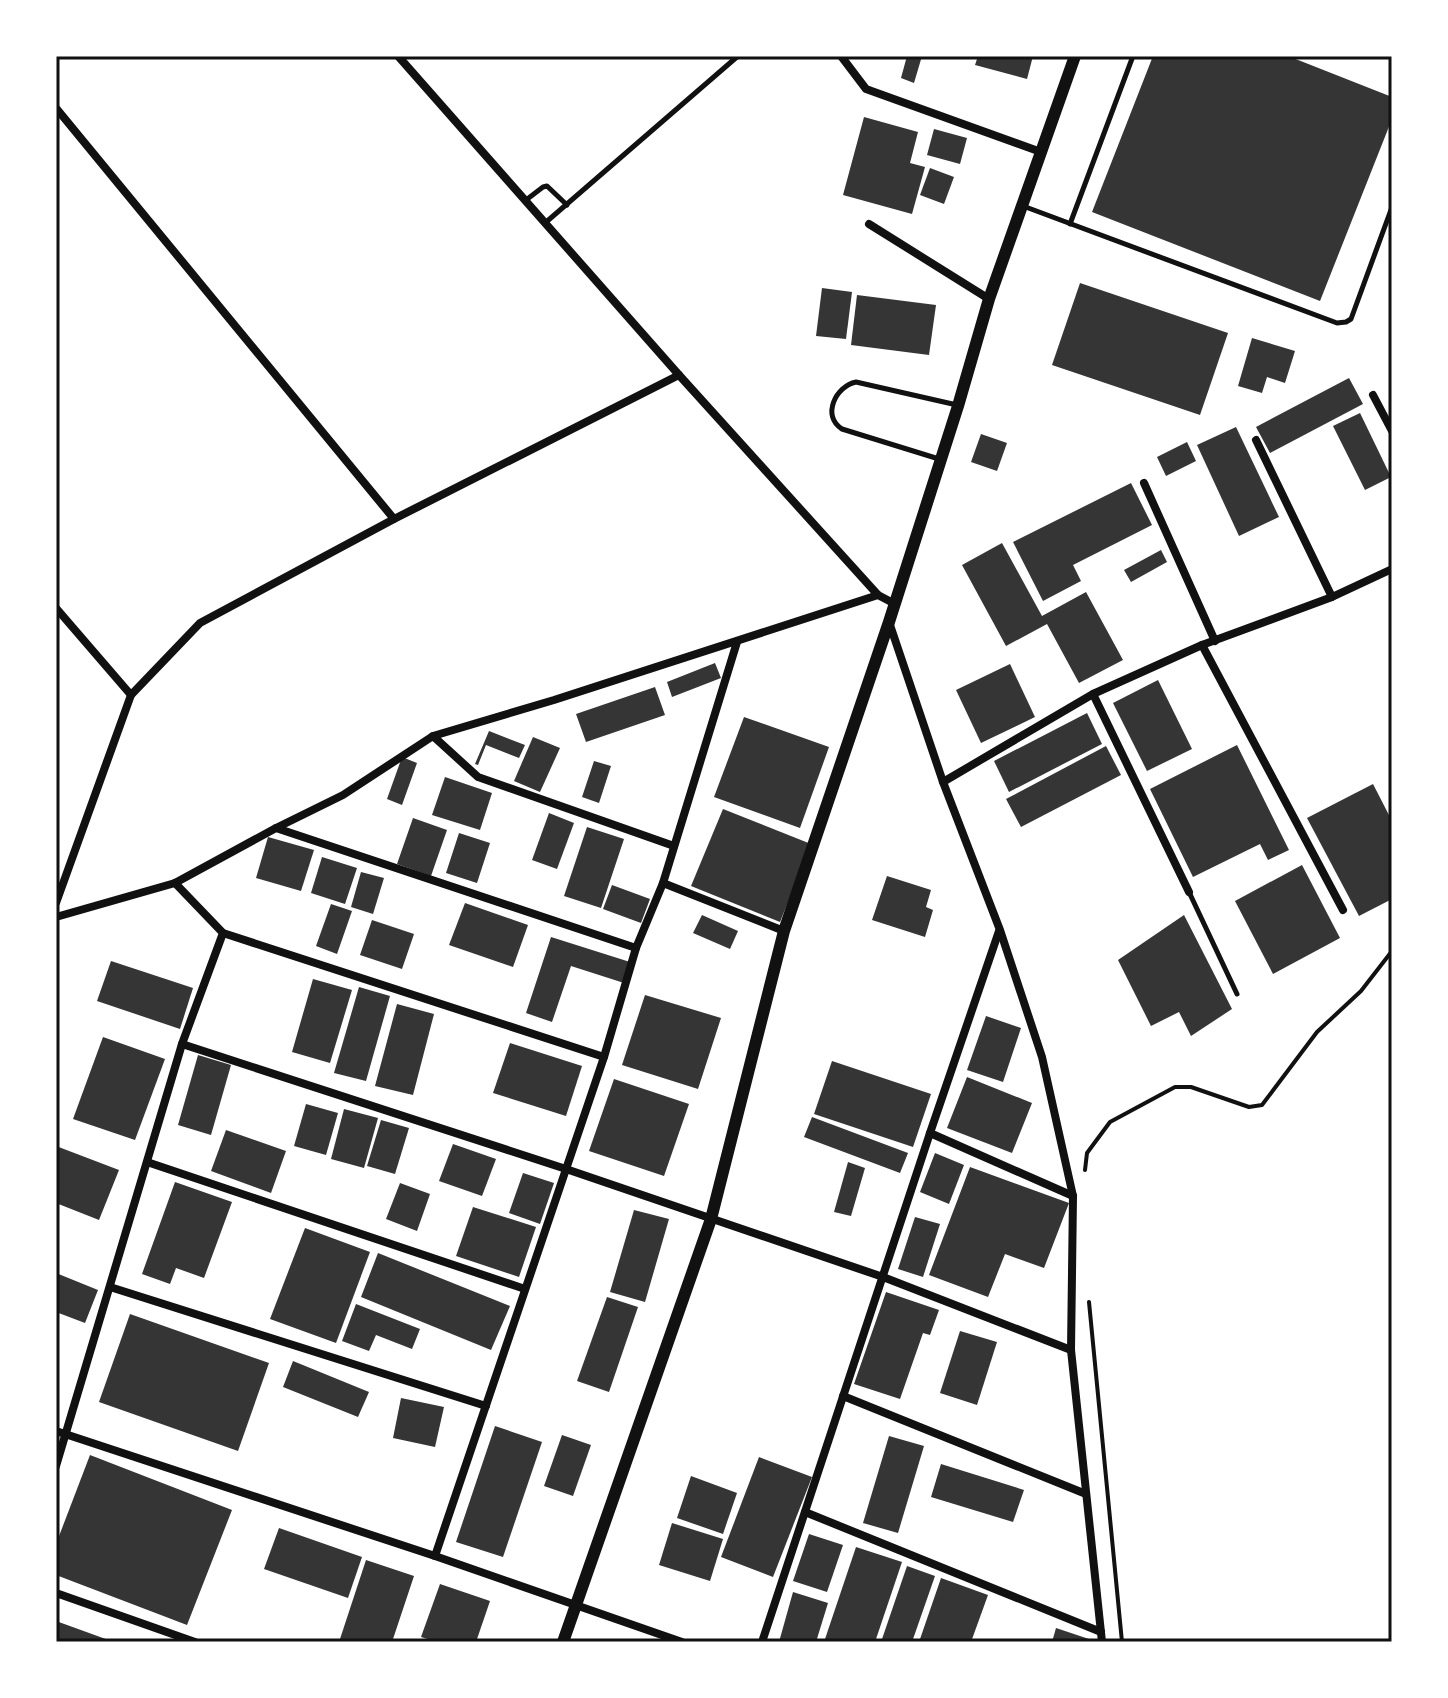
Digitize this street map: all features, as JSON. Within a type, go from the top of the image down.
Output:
[{"type":"street","points":[[398,56],[878,595],[895,604]]},
{"type":"street","points":[[841,56],[866,89],[1041,152]]},
{"type":"street","points":[[563,1642],[711,1219],[784,931],[895,604],[989,299],[1075,56]]},
{"type":"street","points":[[56,108],[394,519]]},
{"type":"street","points":[[869,224],[989,299]]},
{"type":"street","points":[[56,903],[131,695],[200,623],[394,519],[679,375]]},
{"type":"street","points":[[1373,395],[1392,431]]},
{"type":"street","points":[[1256,440],[1332,597]]},
{"type":"street","points":[[1144,483],[1215,641]]},
{"type":"street","points":[[943,782],[1093,694],[1202,645],[1332,597],[1392,569]]},
{"type":"street","points":[[56,917],[175,883],[343,795],[433,736],[878,595]]},
{"type":"street","points":[[56,608],[131,695]]},
{"type":"street","points":[[805,1512],[1102,1637],[1071,1350],[1073,1196],[1042,1057],[1000,930],[943,782],[889,622]]},
{"type":"street","points":[[435,1556],[604,1057],[636,948],[663,883],[737,642]]},
{"type":"street","points":[[1202,645],[1343,910]]},
{"type":"street","points":[[1093,694],[1189,892]]},
{"type":"street","points":[[433,736],[478,777],[674,846]]},
{"type":"street","points":[[276,828],[636,948]]},
{"type":"street","points":[[175,883],[223,933],[604,1057]]},
{"type":"street","points":[[663,883],[784,931]]},
{"type":"street","points":[[762,1642],[1000,930]]},
{"type":"street","points":[[56,1466],[182,1044],[223,933]]},
{"type":"street","points":[[182,1044],[566,1169],[883,1277],[1071,1350]]},
{"type":"street","points":[[930,1133],[1073,1196]]},
{"type":"street","points":[[147,1162],[525,1289]]},
{"type":"street","points":[[110,1287],[486,1406]]},
{"type":"street","points":[[843,1396],[1086,1494]]},
{"type":"street","points":[[56,1431],[435,1556],[682,1642]]},
{"type":"street","points":[[56,1593],[195,1642]]},
{"type":"lane","points":[[545,223],[738,56]]},
{"type":"lane","points":[[1070,224],[1133,56]]},
{"type":"lane","points":[[525,201],[547,186],[567,205]]},
{"type":"lane","points":[[1022,206],[1337,323],[1351,319],[1392,207]]},
{"type":"lane","points":[[941,460],[834,424],[831,416],[837,394],[847,384],[856,382],[958,406]]},
{"type":"lane","points":[[1189,892],[1237,994]]},
{"type":"path","points":[[1083,1179],[1087,1153],[1110,1122],[1175,1087],[1191,1087],[1249,1107],[1262,1105],[1317,1032],[1361,991],[1392,951]]},
{"type":"path","points":[[1089,1298],[1122,1642]]},
{"type":"building","points":[[907,56],[922,56],[914,83],[901,78]]},
{"type":"building","points":[[978,56],[1033,56],[1027,79],[975,65]]},
{"type":"building","points":[[1153,56],[1288,56],[1392,97],[1392,119],[1320,301],[1092,212]]},
{"type":"building","points":[[864,117],[918,132],[910,163],[925,167],[912,214],[843,195]]},
{"type":"building","points":[[934,129],[967,138],[960,164],[927,155]]},
{"type":"building","points":[[930,168],[954,177],[944,204],[920,195]]},
{"type":"building","points":[[1080,283],[1228,333],[1200,415],[1052,365]]},
{"type":"building","points":[[822,288],[852,292],[846,339],[816,336]]},
{"type":"building","points":[[857,295],[936,305],[929,355],[851,345]]},
{"type":"building","points":[[1252,338],[1295,351],[1285,383],[1267,377],[1262,393],[1238,386]]},
{"type":"building","points":[[1349,378],[1363,404],[1270,453],[1256,427]]},
{"type":"building","points":[[1360,413],[1391,477],[1365,490],[1333,426]]},
{"type":"building","points":[[1236,427],[1279,517],[1239,536],[1197,445]]},
{"type":"building","points":[[981,434],[1007,443],[997,471],[971,462]]},
{"type":"building","points":[[1187,442],[1196,461],[1166,476],[1157,457]]},
{"type":"building","points":[[1131,483],[1152,525],[1073,565],[1081,581],[1043,601],[1013,542]]},
{"type":"building","points":[[1002,543],[1042,616],[1086,592],[1123,660],[1079,683],[1047,624],[1006,646],[962,565]]},
{"type":"building","points":[[1161,550],[1167,562],[1131,582],[1124,570]]},
{"type":"building","points":[[715,663],[721,678],[672,697],[667,682]]},
{"type":"building","points":[[1010,664],[1035,717],[981,743],[956,690]]},
{"type":"building","points":[[1158,680],[1192,749],[1147,771],[1113,703]]},
{"type":"building","points":[[655,687],[665,715],[586,742],[576,714]]},
{"type":"building","points":[[1087,713],[1102,744],[1009,792],[994,761]]},
{"type":"building","points":[[744,717],[829,747],[800,828],[714,797]]},
{"type":"building","points":[[489,731],[525,745],[519,758],[486,745],[478,765],[475,764]]},
{"type":"building","points":[[533,737],[560,748],[540,792],[514,781]]},
{"type":"building","points":[[1237,745],[1289,850],[1268,860],[1260,844],[1193,877],[1150,789]]},
{"type":"building","points":[[1106,746],[1121,775],[1021,827],[1006,799]]},
{"type":"building","points":[[402,757],[417,763],[402,805],[387,799]]},
{"type":"building","points":[[594,761],[611,766],[599,803],[582,797]]},
{"type":"building","points":[[445,777],[492,793],[480,830],[432,815]]},
{"type":"building","points":[[1373,784],[1392,821],[1392,899],[1359,916],[1307,818]]},
{"type":"building","points":[[723,809],[811,844],[780,922],[691,886]]},
{"type":"building","points":[[549,813],[574,823],[557,869],[532,860]]},
{"type":"building","points":[[413,818],[447,830],[431,876],[397,864]]},
{"type":"building","points":[[587,827],[624,839],[601,908],[564,896]]},
{"type":"building","points":[[459,833],[490,843],[477,883],[446,873]]},
{"type":"building","points":[[268,837],[314,850],[301,891],[256,878]]},
{"type":"building","points":[[322,857],[357,868],[345,904],[311,893]]},
{"type":"building","points":[[1302,865],[1340,938],[1273,974],[1235,901]]},
{"type":"building","points":[[361,872],[384,878],[373,914],[351,907]]},
{"type":"building","points":[[887,876],[931,890],[926,907],[933,910],[925,937],[872,920]]},
{"type":"building","points":[[612,885],[650,899],[641,923],[603,909]]},
{"type":"building","points":[[465,903],[528,925],[513,967],[449,945]]},
{"type":"building","points":[[331,904],[352,911],[337,954],[316,946]]},
{"type":"building","points":[[702,915],[738,931],[730,949],[693,933]]},
{"type":"building","points":[[1184,915],[1232,1009],[1191,1036],[1179,1012],[1151,1026],[1118,960]]},
{"type":"building","points":[[372,920],[414,934],[402,969],[360,955]]},
{"type":"building","points":[[551,937],[630,962],[624,983],[571,966],[552,1022],[526,1013]]},
{"type":"building","points":[[111,961],[193,988],[180,1029],[97,1001]]},
{"type":"building","points":[[313,979],[352,990],[330,1063],[292,1052]]},
{"type":"building","points":[[359,987],[390,996],[366,1081],[334,1073]]},
{"type":"building","points":[[645,995],[721,1018],[698,1089],[622,1065]]},
{"type":"building","points":[[397,1004],[434,1014],[413,1095],[375,1086]]},
{"type":"building","points":[[986,1016],[1021,1028],[1003,1082],[967,1070]]},
{"type":"building","points":[[103,1037],[165,1059],[135,1140],[73,1119]]},
{"type":"building","points":[[510,1043],[582,1066],[566,1116],[493,1093]]},
{"type":"building","points":[[198,1055],[231,1065],[211,1135],[178,1125]]},
{"type":"building","points":[[832,1061],[931,1094],[913,1147],[814,1114]]},
{"type":"building","points":[[967,1077],[1032,1103],[1012,1153],[947,1128]]},
{"type":"building","points":[[614,1079],[689,1104],[664,1176],[589,1151]]},
{"type":"building","points":[[306,1104],[338,1113],[326,1155],[294,1146]]},
{"type":"building","points":[[344,1109],[378,1118],[364,1168],[331,1159]]},
{"type":"building","points":[[812,1117],[908,1153],[900,1173],[804,1137]]},
{"type":"building","points":[[381,1120],[409,1128],[395,1174],[367,1166]]},
{"type":"building","points":[[226,1130],[286,1151],[271,1193],[211,1171]]},
{"type":"building","points":[[453,1144],[496,1159],[482,1196],[439,1181]]},
{"type":"building","points":[[56,1146],[119,1170],[99,1220],[56,1203]]},
{"type":"building","points":[[935,1153],[964,1165],[949,1204],[920,1192]]},
{"type":"building","points":[[848,1162],[865,1168],[851,1216],[834,1212]]},
{"type":"building","points":[[970,1167],[1069,1203],[1044,1268],[1005,1254],[988,1297],[929,1275]]},
{"type":"building","points":[[523,1173],[554,1183],[540,1224],[509,1213]]},
{"type":"building","points":[[175,1182],[232,1202],[204,1278],[176,1268],[170,1284],[142,1274]]},
{"type":"building","points":[[400,1183],[430,1194],[417,1231],[386,1219]]},
{"type":"building","points":[[473,1207],[536,1227],[519,1277],[456,1256]]},
{"type":"building","points":[[634,1210],[669,1219],[645,1302],[610,1292]]},
{"type":"building","points":[[915,1217],[940,1224],[923,1277],[898,1269]]},
{"type":"building","points":[[305,1228],[370,1252],[336,1343],[270,1319]]},
{"type":"building","points":[[378,1253],[510,1306],[491,1350],[361,1297]]},
{"type":"building","points":[[56,1273],[98,1290],[85,1323],[56,1312]]},
{"type":"building","points":[[886,1292],[939,1310],[930,1335],[923,1333],[900,1399],[854,1384]]},
{"type":"building","points":[[607,1297],[638,1307],[609,1392],[577,1381]]},
{"type":"building","points":[[356,1304],[420,1329],[412,1349],[376,1335],[369,1351],[342,1341]]},
{"type":"building","points":[[130,1314],[269,1363],[238,1451],[99,1402]]},
{"type":"building","points":[[960,1331],[997,1342],[977,1405],[940,1393]]},
{"type":"building","points":[[293,1361],[369,1392],[358,1417],[283,1387]]},
{"type":"building","points":[[401,1398],[444,1407],[435,1447],[393,1438]]},
{"type":"building","points":[[495,1426],[542,1442],[503,1557],[456,1542]]},
{"type":"building","points":[[562,1435],[591,1445],[573,1496],[544,1486]]},
{"type":"building","points":[[889,1436],[924,1446],[898,1533],[863,1523]]},
{"type":"building","points":[[90,1455],[232,1510],[187,1625],[56,1575],[56,1544]]},
{"type":"building","points":[[759,1457],[812,1477],[773,1577],[721,1557]]},
{"type":"building","points":[[941,1464],[1024,1490],[1013,1522],[931,1497]]},
{"type":"building","points":[[691,1476],[737,1493],[723,1534],[677,1518]]},
{"type":"building","points":[[672,1523],[723,1539],[710,1581],[659,1565]]},
{"type":"building","points":[[279,1528],[362,1557],[348,1598],[264,1569]]},
{"type":"building","points":[[809,1534],[843,1545],[827,1592],[793,1581]]},
{"type":"building","points":[[856,1547],[902,1562],[875,1642],[824,1642]]},
{"type":"building","points":[[366,1560],[414,1576],[392,1642],[339,1642]]},
{"type":"building","points":[[907,1566],[935,1576],[912,1642],[881,1642]]},
{"type":"building","points":[[941,1578],[988,1595],[971,1642],[919,1642]]},
{"type":"building","points":[[440,1584],[490,1601],[476,1642],[437,1642],[421,1637]]},
{"type":"building","points":[[793,1592],[828,1603],[816,1642],[779,1642]]},
{"type":"building","points":[[56,1621],[114,1642],[56,1642]]},
{"type":"building","points":[[1056,1628],[1095,1641],[1095,1642],[1052,1642]]}]
